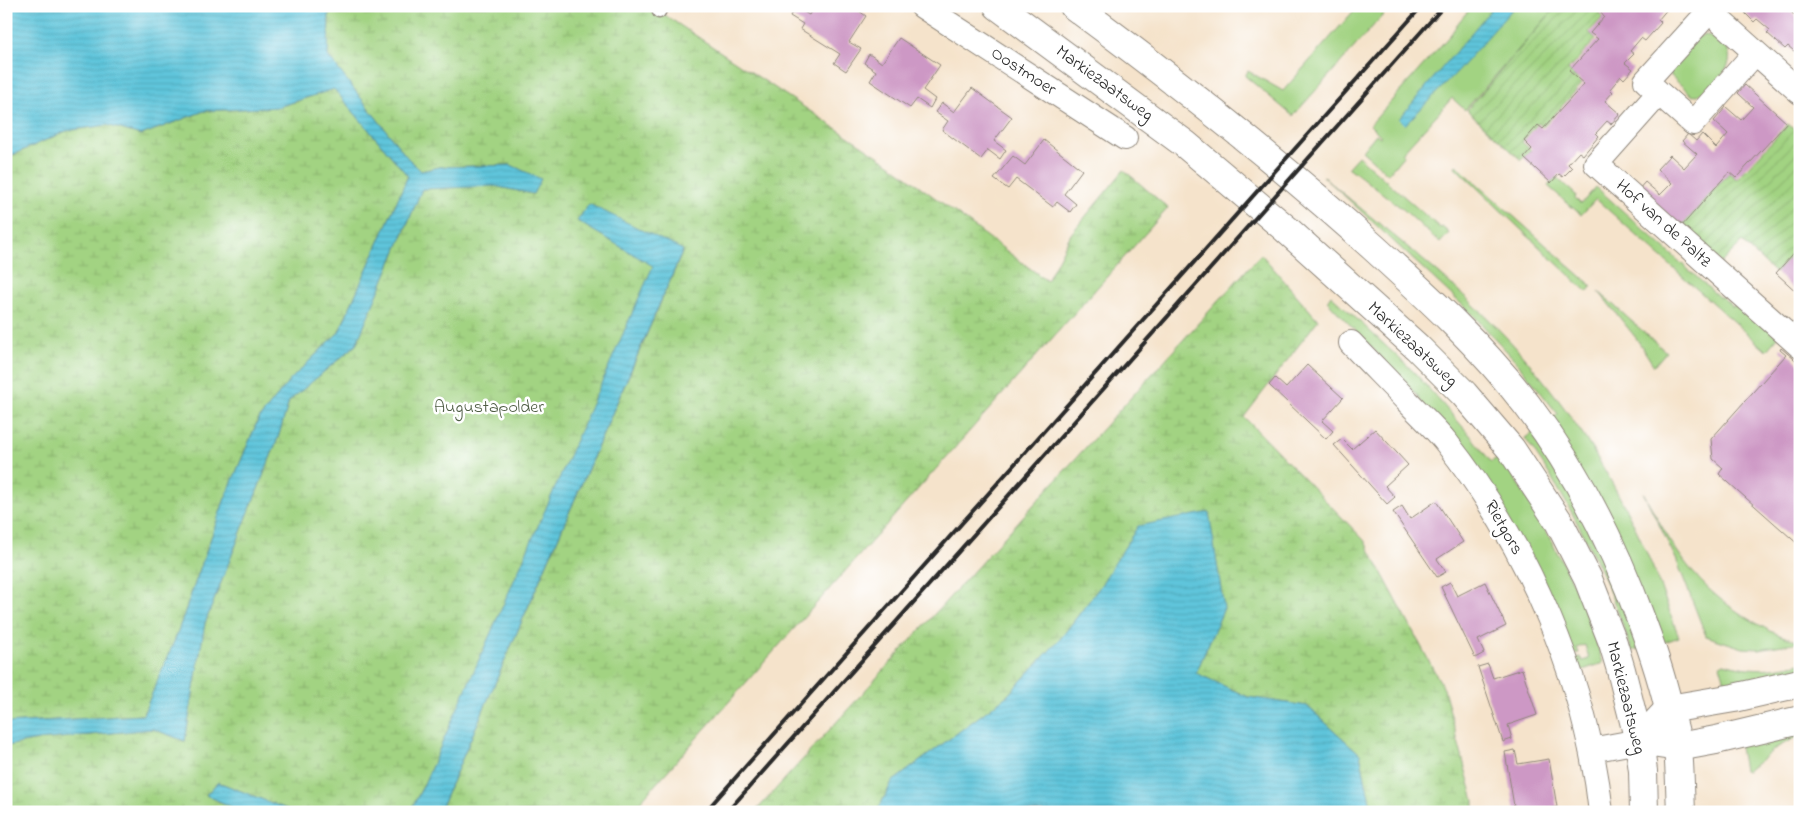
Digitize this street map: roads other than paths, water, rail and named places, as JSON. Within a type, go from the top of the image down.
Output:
[{"type":"main road","name":"Markiezaatsweg","points":[[998,6],[1185,144],[1286,229],[1417,347],[1470,401],[1511,449],[1559,522],[1588,579],[1613,643],[1638,741],[1643,770],[1644,812]]},
{"type":"main road","name":"Markiezaatsweg","points":[[1074,6],[1259,148],[1318,198],[1460,327],[1494,364],[1526,404],[1547,432],[1598,519],[1627,581],[1655,658],[1678,747],[1680,812]]},
{"type":"main road","points":[[1638,741],[1669,709],[1734,698],[1800,683]]},
{"type":"main road","points":[[1638,741],[1678,747],[1800,720]]},
{"type":"street","name":"Oostmoer","points":[[922,6],[1125,138]]},
{"type":"street","points":[[1755,52],[1693,123],[1646,82],[1712,9],[1755,52],[1800,92]]},
{"type":"street","name":"Hof van de Paltz","points":[[1659,93],[1596,164],[1800,346]]},
{"type":"street","name":"Rietgors","points":[[1351,343],[1444,440],[1467,470],[1506,530],[1548,615],[1574,687],[1591,750],[1601,812]]},
{"type":"street","points":[[1591,750],[1638,741]]},
{"type":"water","points":[[6,6],[329,6],[328,56],[406,156],[421,171],[440,167],[511,165],[541,179],[533,194],[494,186],[422,189],[356,345],[289,401],[278,438],[205,623],[185,741],[153,729],[38,740],[6,746],[6,723],[143,715],[176,637],[224,501],[258,420],[290,380],[339,332],[408,176],[334,89],[278,107],[204,111],[141,135],[107,125],[66,131],[10,156],[6,155]]},
{"type":"water","points":[[1494,6],[1515,6],[1456,73],[1405,125],[1399,119]]},
{"type":"water","points":[[589,204],[683,250],[439,812],[410,812],[653,266],[577,221]]},
{"type":"water","points":[[1209,512],[1224,608],[1196,673],[1248,697],[1307,706],[1360,754],[1372,812],[877,812],[892,782],[1008,695],[1061,638],[1099,588],[1138,526]]},
{"type":"water","points":[[218,782],[294,812],[242,812],[206,795]]},
{"type":"railway","points":[[705,812],[1422,6]]},
{"type":"railway","points":[[727,812],[1444,6]]},
{"type":"park label","name":"Augustapolder","points":[[489,408]]}]
